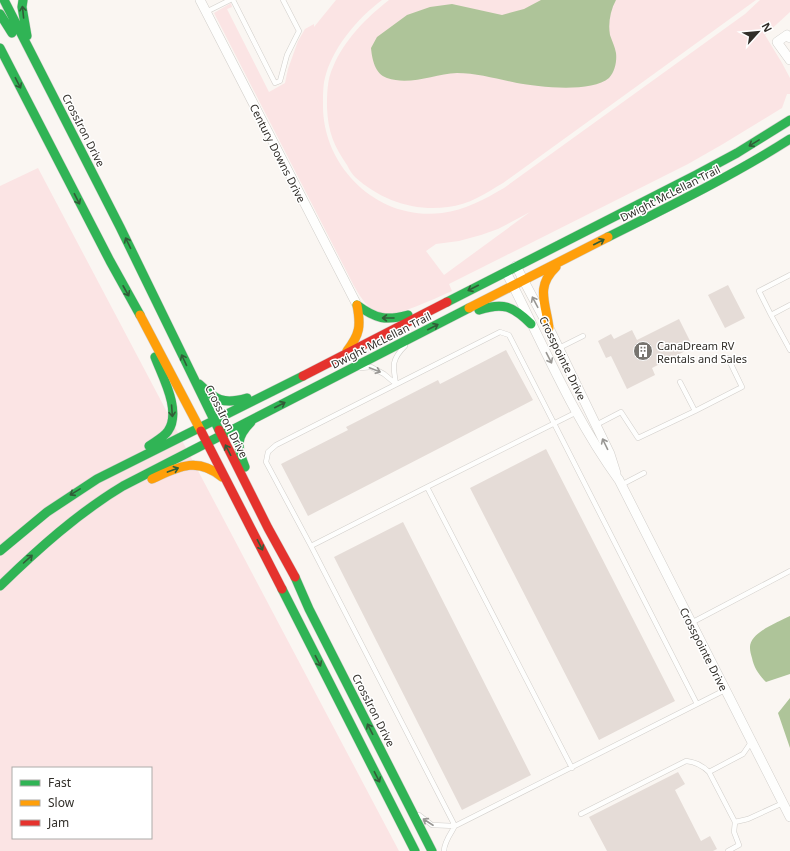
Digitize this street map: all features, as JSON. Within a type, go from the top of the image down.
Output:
[{"type":"main road","name":"CrossIron Drive","points":[[4,0],[144,275],[213,421],[299,584],[309,609],[432,851]]},
{"type":"main road","points":[[23,0],[23,13],[30,51]]},
{"type":"main road","points":[[0,14],[18,42],[46,98],[56,114],[71,130]]},
{"type":"main road","points":[[1,50],[110,261],[199,428],[414,851]]},
{"type":"main road","name":"Dwight McLellan Trail","points":[[0,551],[25,528],[70,496],[109,473],[737,153],[789,120]]},
{"type":"main road","name":"Dwight McLellan Trail","points":[[0,586],[48,541],[88,510],[123,486],[206,442],[723,179],[790,139]]},
{"type":"main road","points":[[549,328],[542,293],[543,286],[551,271],[564,260]]},
{"type":"main road","points":[[357,305],[369,315],[388,319],[398,318],[439,305]]},
{"type":"main road","points":[[346,353],[358,335],[361,326],[357,305]]},
{"type":"main road","points":[[449,319],[467,315],[491,306],[502,305],[515,308],[531,324]]},
{"type":"main road","points":[[109,473],[166,433],[171,427],[173,417],[172,405],[155,360],[143,321]]},
{"type":"main road","points":[[192,377],[212,397],[227,402],[270,392]]},
{"type":"main road","points":[[249,490],[248,476],[239,452],[238,442],[243,428],[260,415]]},
{"type":"main road","points":[[123,486],[147,481],[177,469],[193,465],[210,467],[227,483]]},
{"type":"street","name":"Century Downs Drive","points":[[200,0],[357,305]]},
{"type":"street","points":[[789,35],[777,42],[790,60]]},
{"type":"street","name":"Crosspointe Drive","points":[[516,266],[549,328],[610,454],[620,483],[790,817]]},
{"type":"street","name":"Crosspointe Drive","points":[[506,272],[531,324],[577,412],[602,458],[620,483]]},
{"type":"lane","points":[[206,12],[230,0]]},
{"type":"lane","points":[[233,0],[275,83],[280,81],[287,55],[299,31],[283,0]]},
{"type":"lane","points":[[790,275],[759,291],[790,350]]},
{"type":"lane","points":[[771,315],[790,305]]},
{"type":"lane","points":[[456,826],[266,462],[268,452],[276,444],[500,332],[509,335],[697,704]]},
{"type":"lane","points":[[559,348],[583,336]]},
{"type":"lane","points":[[396,384],[393,368],[397,354],[413,337]]},
{"type":"lane","points":[[596,425],[621,412],[638,438],[695,410],[742,386],[728,358]]},
{"type":"lane","points":[[350,369],[371,367],[384,374],[396,384]]},
{"type":"lane","points":[[680,382],[695,410]]},
{"type":"lane","points":[[311,546],[577,412]]},
{"type":"lane","points":[[620,483],[644,473]]},
{"type":"lane","points":[[427,487],[572,768]]},
{"type":"lane","points":[[691,623],[790,571]]},
{"type":"lane","points":[[407,802],[423,820],[432,825],[456,826],[725,690]]},
{"type":"lane","points":[[709,772],[743,754],[752,741]]},
{"type":"lane","points":[[581,814],[686,761],[695,762],[709,772],[735,822],[734,832],[739,845],[728,851]]},
{"type":"lane","points":[[735,822],[748,819],[783,803]]},
{"type":"lane","points":[[444,851],[444,847],[456,826]]},
{"type":"shaded area","points":[[336,0],[382,0],[364,15],[348,33],[330,63],[323,89],[325,127],[332,149],[343,168],[358,185],[376,199],[396,208],[418,213],[450,212],[467,207],[504,188],[745,14],[760,0],[790,0],[790,12],[765,35],[790,78],[790,94],[787,94],[782,108],[688,164],[449,284],[452,291],[406,310],[396,313],[382,314],[369,307],[354,286],[214,13],[231,3],[232,7],[227,9],[269,92],[285,83],[288,69],[298,41],[305,29],[314,24],[314,27]],"holes":[[[530,212],[444,275],[426,251],[436,244],[459,241],[498,229]]]},
{"type":"shaded area","points":[[389,0],[756,0],[503,183],[463,204],[448,207],[423,208],[411,206],[387,198],[365,185],[354,176],[342,158],[330,132],[327,108],[328,87],[331,72],[343,48],[350,38]]},
{"type":"shaded area","points":[[541,0],[616,0],[611,13],[609,26],[610,35],[616,51],[616,59],[614,70],[609,78],[601,83],[590,86],[564,88],[526,85],[464,73],[404,81],[383,76],[375,66],[371,48],[377,37],[407,15],[430,7],[452,4],[502,15],[524,9]]},
{"type":"shaded area","points":[[38,168],[399,851],[0,851],[0,186]]},
{"type":"shaded area","points":[[790,616],[790,674],[766,682],[754,665],[750,650],[751,643],[759,633]]},
{"type":"shaded area","points":[[790,698],[790,748],[778,713]]},
{"type":"building","points":[[728,285],[745,318],[725,328],[708,295]]},
{"type":"building","name":"CanaDream RV Rentals and Sales","points":[[679,319],[693,347],[652,368],[655,375],[627,389],[611,356],[606,358],[598,341],[611,334],[614,339],[632,330],[637,340]]},
{"type":"building","points":[[506,350],[533,400],[308,516],[281,464],[348,430],[346,427],[438,380],[440,384]]},
{"type":"building","points":[[546,449],[675,701],[599,740],[470,488]]},
{"type":"building","points":[[403,522],[531,775],[462,810],[334,557]]},
{"type":"building","points":[[678,772],[685,784],[675,790],[701,841],[710,836],[717,849],[713,851],[607,851],[589,817]]},
{"type":"traffic: fast","points":[[4,0],[120,227],[219,430]]},
{"type":"traffic: fast","points":[[23,0],[22,7],[27,36]]},
{"type":"traffic: fast","points":[[0,14],[12,33]]},
{"type":"traffic: fast","points":[[0,48],[110,261],[140,315]]},
{"type":"traffic: fast","points":[[447,302],[696,175],[737,153],[790,120]]},
{"type":"traffic: fast","points":[[608,237],[723,178],[790,139]]},
{"type":"traffic: fast","points":[[357,305],[381,318],[393,318],[408,315]]},
{"type":"traffic: fast","points":[[479,310],[495,306],[507,307],[519,313],[531,324]]},
{"type":"traffic: fast","points":[[0,586],[59,532],[90,508],[123,486],[469,308]]},
{"type":"traffic: fast","points":[[149,446],[168,431],[172,423],[173,414],[172,404],[166,383],[155,357]]},
{"type":"traffic: fast","points":[[0,551],[47,512],[97,479],[303,376]]},
{"type":"traffic: fast","points":[[199,384],[210,394],[220,400],[232,401],[247,398]]},
{"type":"traffic: fast","points":[[245,467],[240,454],[239,443],[242,433],[251,422]]},
{"type":"traffic: fast","points":[[295,577],[309,609],[432,851]]},
{"type":"traffic: fast","points":[[282,589],[415,851]]},
{"type":"traffic: slow","points":[[469,308],[608,237]]},
{"type":"traffic: slow","points":[[549,328],[544,303],[544,288],[546,281],[556,267]]},
{"type":"traffic: slow","points":[[347,351],[357,335],[359,324],[357,305]]},
{"type":"traffic: slow","points":[[140,315],[201,431]]},
{"type":"traffic: slow","points":[[152,479],[179,468],[196,465],[213,471],[222,477]]},
{"type":"traffic: jam","points":[[303,376],[447,302]]},
{"type":"traffic: jam","points":[[219,430],[268,528],[295,577]]},
{"type":"traffic: jam","points":[[201,431],[282,589]]},
{"type":"place","name":"CanaDream RV Rentals and Sales","points":[[643,351]]}]
